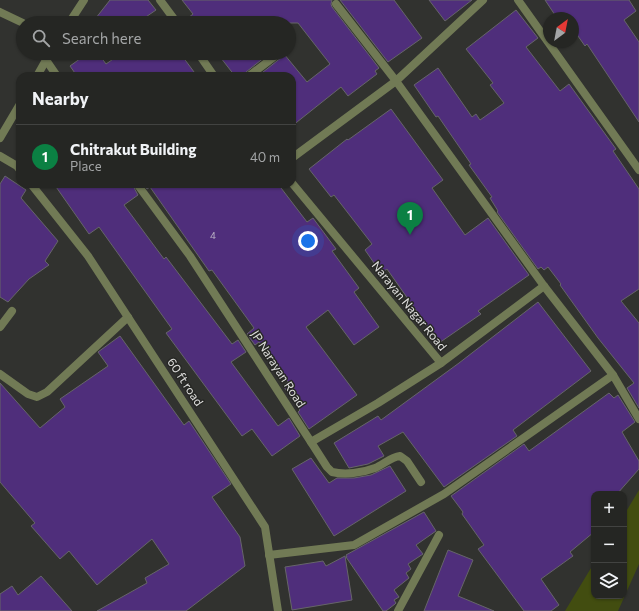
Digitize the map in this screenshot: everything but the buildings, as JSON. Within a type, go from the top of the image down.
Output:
[{"type":"street","points":[[74,16],[84,0]]},
{"type":"street","points":[[160,0],[172,16]]},
{"type":"street","points":[[296,155],[396,81],[483,0]]},
{"type":"street","points":[[518,0],[639,170]]},
{"type":"street","points":[[336,4],[396,81],[544,286],[613,375],[639,418]]},
{"type":"street","points":[[0,12],[16,20]]},
{"type":"street","points":[[39,72],[46,60]]},
{"type":"street","points":[[49,60],[55,72]]},
{"type":"street","points":[[203,60],[211,72]]},
{"type":"street","points":[[254,72],[270,60]]},
{"type":"street","points":[[0,138],[16,111]]},
{"type":"street","points":[[0,156],[16,165]]},
{"type":"street","name":"Narayan Nagar Road","points":[[296,187],[441,363],[544,286]]},
{"type":"street","name":"60 ft road","points":[[34,188],[88,256],[265,527],[278,611]]},
{"type":"street","name":"JP Narayan Road","points":[[140,188],[190,256],[327,467],[332,472],[354,473],[375,468],[396,456],[400,456],[407,461],[421,482]]},
{"type":"street","points":[[0,327],[12,311]]},
{"type":"street","points":[[0,374],[28,394],[37,397],[47,392],[128,317]]},
{"type":"street","points":[[311,442],[378,403],[441,363]]},
{"type":"street","points":[[269,555],[354,545],[444,494],[613,375]]},
{"type":"street","points":[[398,611],[439,536]]},
{"type":"green space","points":[[639,490],[639,564],[627,591],[627,527],[627,510]]},
{"type":"green space","points":[[591,568],[591,599],[623,599],[618,611],[565,611]]},
{"type":"place","name":"Chitrakut Building","points":[[410,235]]}]
